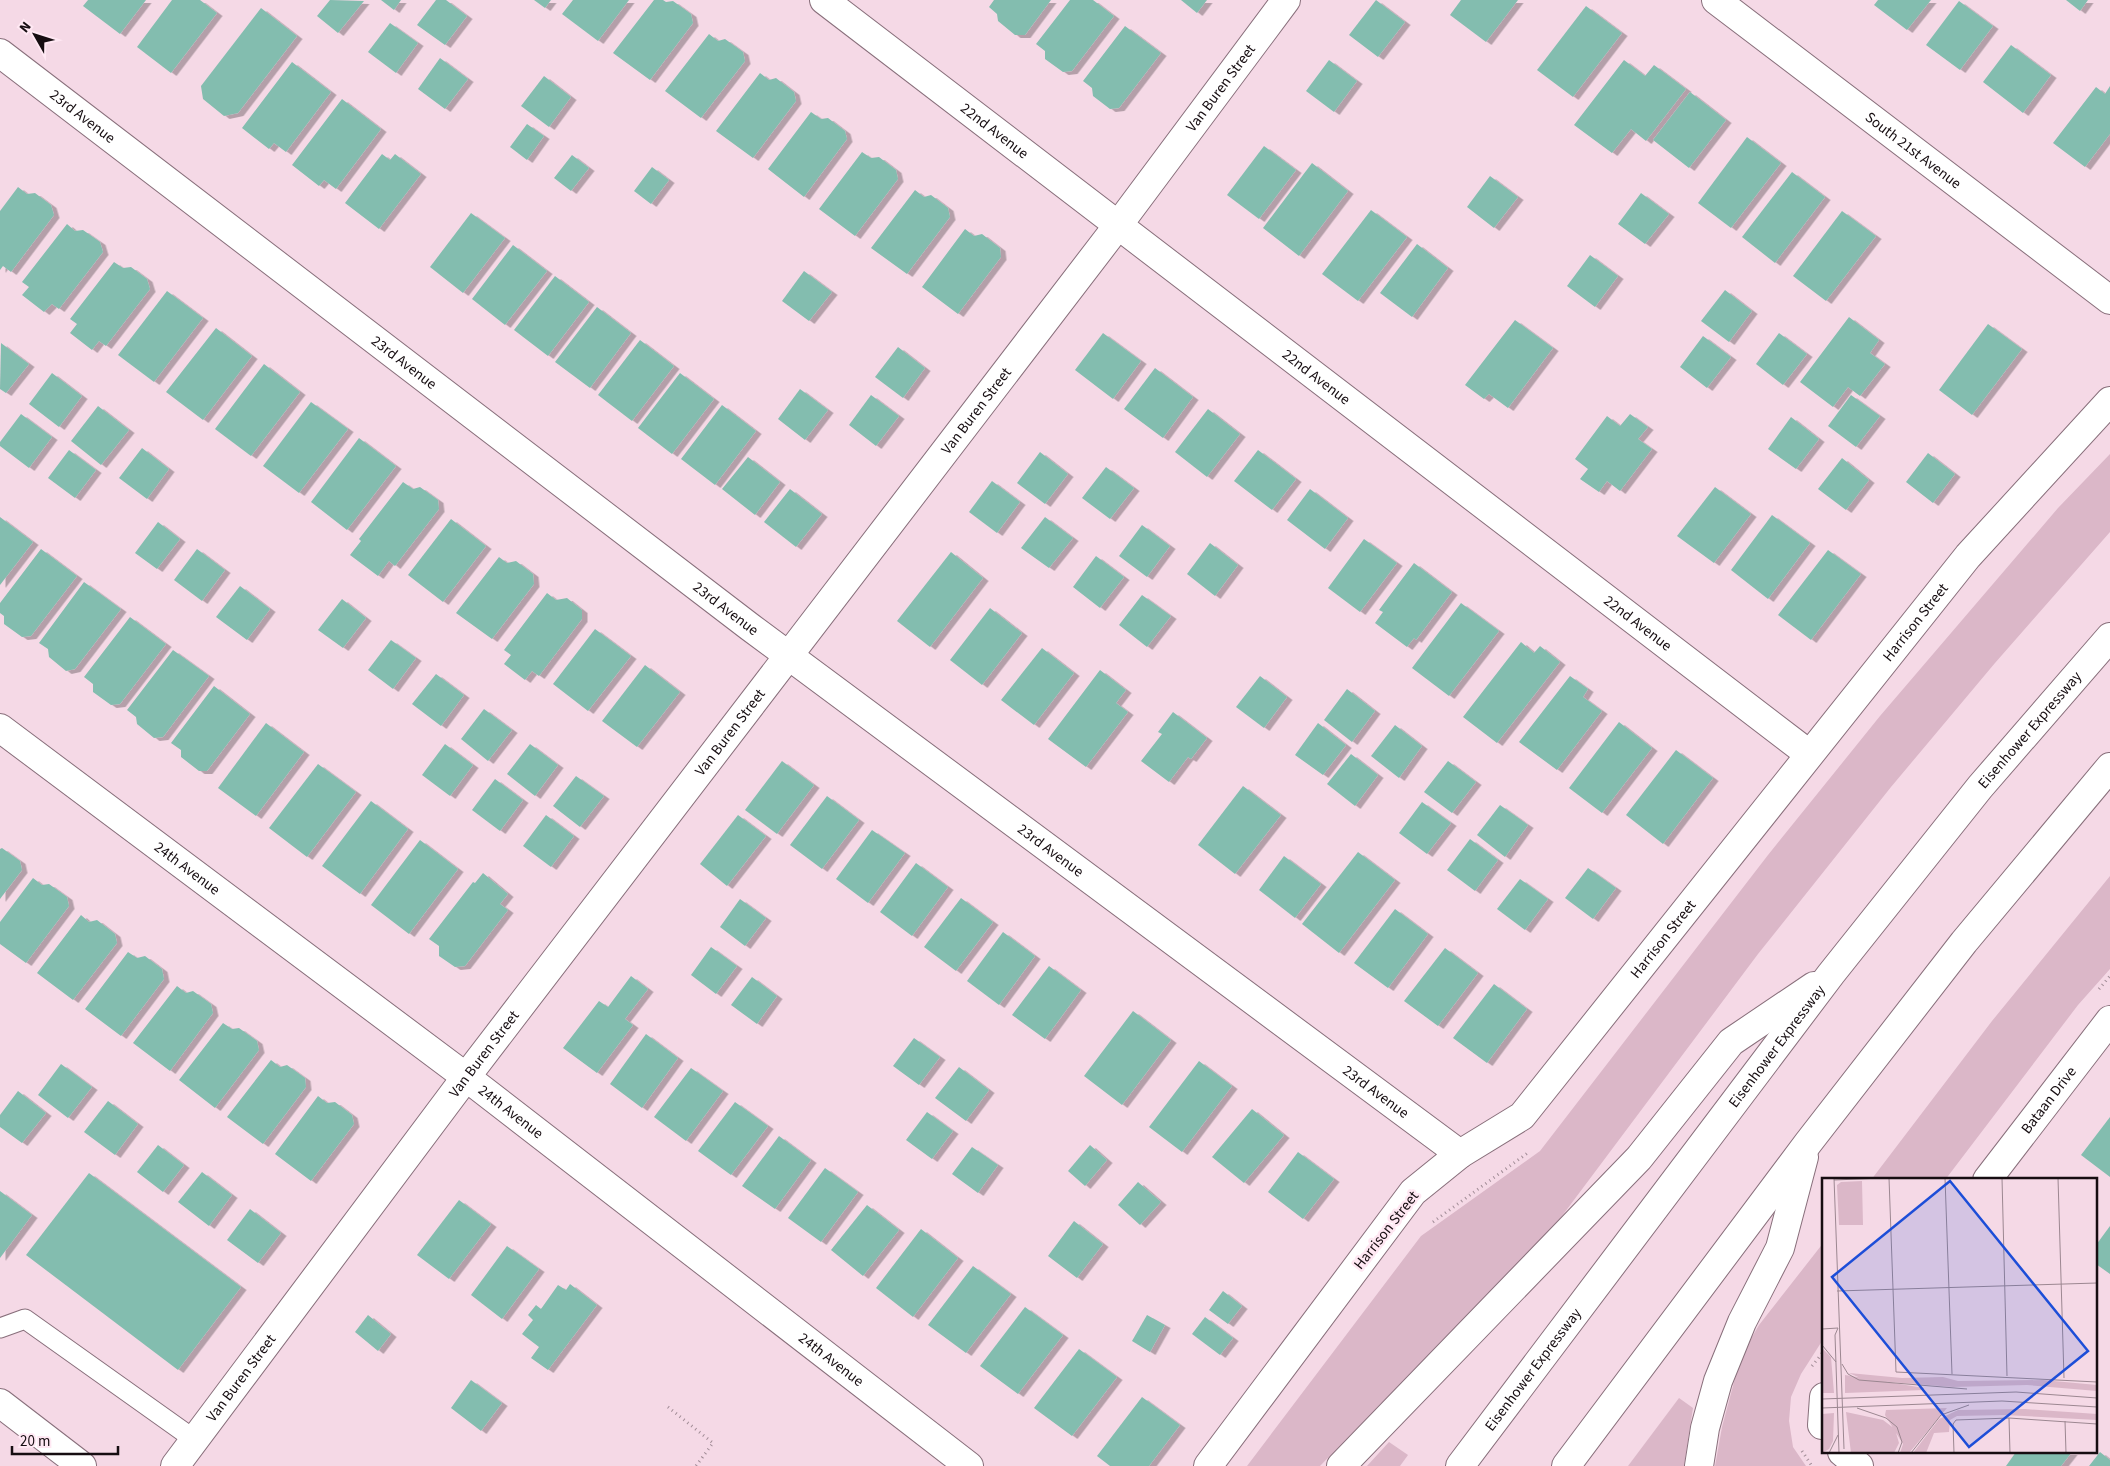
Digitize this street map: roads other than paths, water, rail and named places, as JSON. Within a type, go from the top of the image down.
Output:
[{"type":"main road","name":"22nd Avenue","points":[[824,0],[1809,754]]},
{"type":"main road","name":"Van Buren Street","points":[[175,1466],[466,1078],[1119,224],[1286,0]]},
{"type":"main road","name":"South 21st Avenue","points":[[1716,0],[2110,300]]},
{"type":"main road","name":"23rd Avenue","points":[[0,53],[788,655],[1460,1154]]},
{"type":"main road","name":"Harrison Street","points":[[1208,1466],[1413,1192],[1460,1154],[1522,1116],[1968,556],[2110,401]]},
{"type":"main road","name":"Eisenhower Expressway","points":[[1460,1466],[1831,974],[1980,787],[2110,637]]},
{"type":"main road","name":"24th Avenue","points":[[0,728],[466,1078],[969,1466]]},
{"type":"main road","points":[[1566,1466],[1808,1143],[1964,942],[2110,767]]},
{"type":"main road","points":[[1341,1466],[1639,1158],[1731,1042],[1831,974]]},
{"type":"main road","name":"Bataan Drive","points":[[1989,1178],[2110,1020]]},
{"type":"main road","points":[[1699,1466],[1705,1428],[1718,1381],[1742,1322],[1780,1248],[1808,1143]]},
{"type":"main road","points":[[0,1404],[82,1466]]},
{"type":"main road","points":[[1844,1454],[1859,1466]]},
{"type":"lane","points":[[0,1328],[25,1319],[195,1440]]}]
